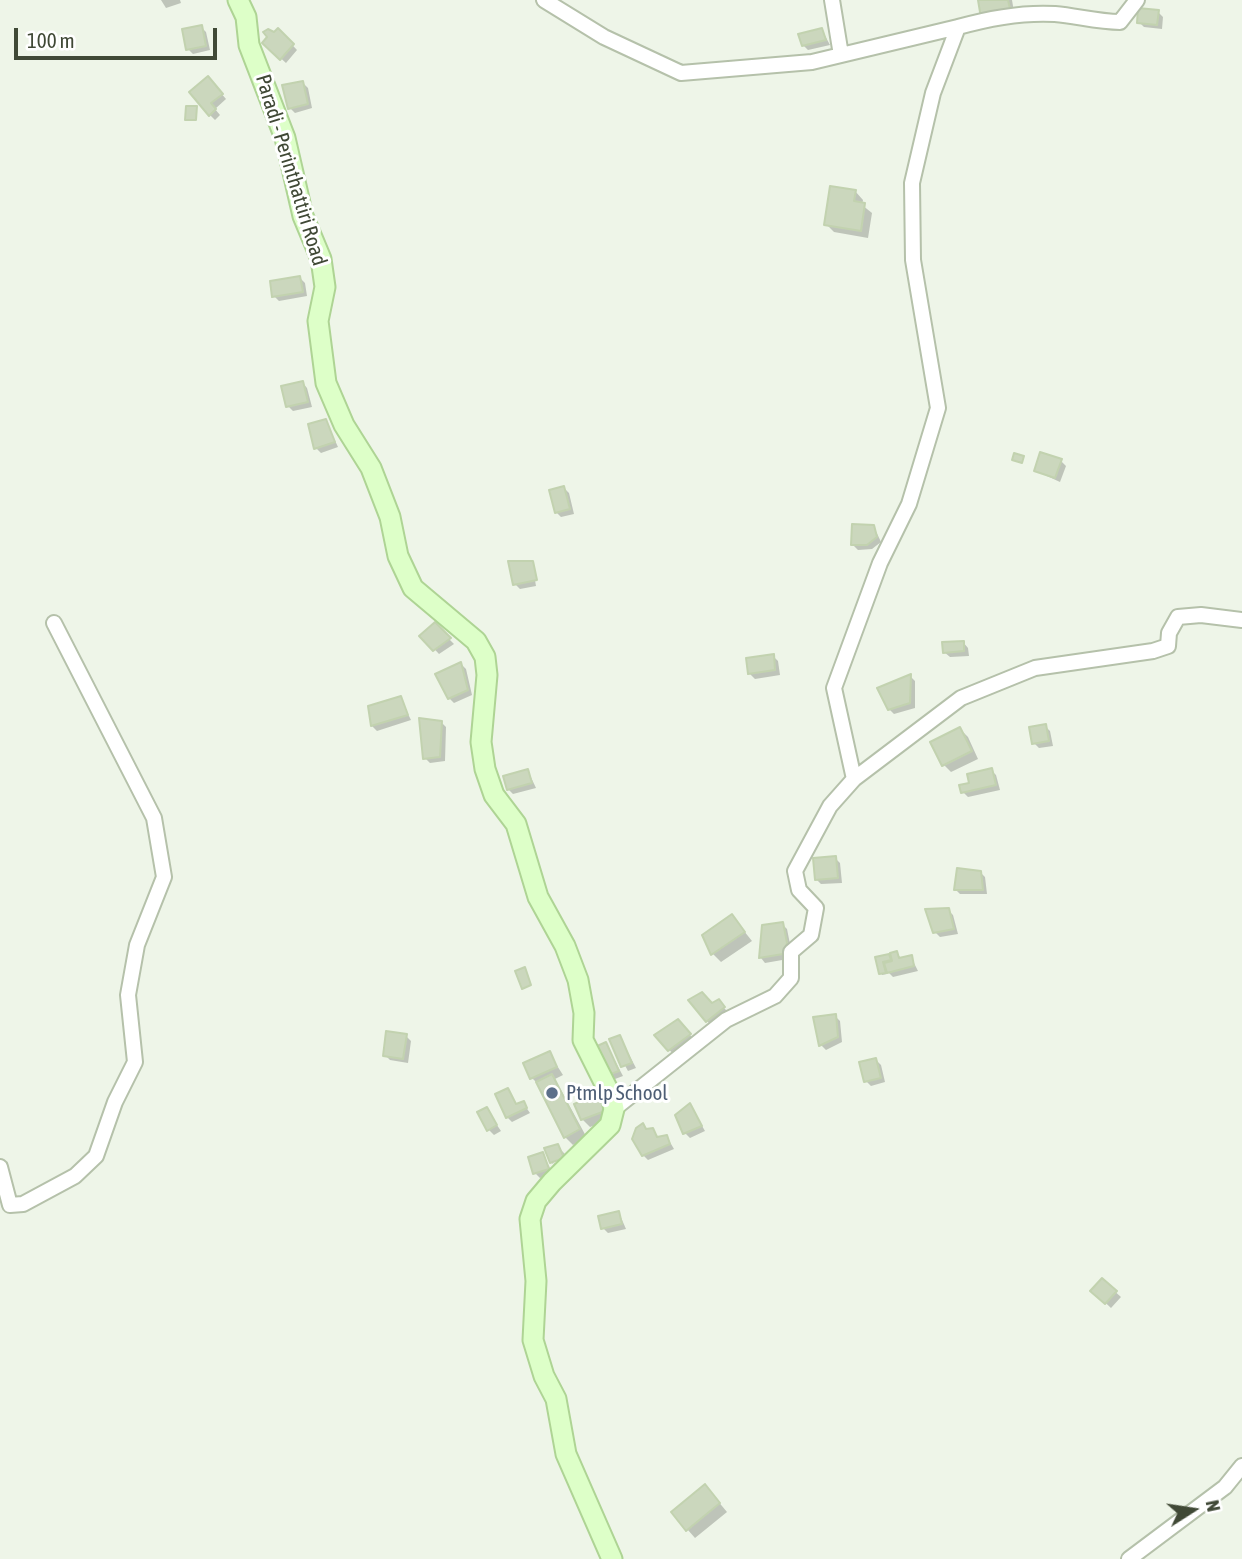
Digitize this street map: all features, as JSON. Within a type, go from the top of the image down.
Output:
[{"type":"main road","name":"Paradi - Perinthattiri Road","points":[[238,0],[246,17],[249,45],[285,138],[303,216],[321,259],[325,287],[317,321],[326,383],[344,425],[371,468],[390,517],[398,556],[413,588],[476,641],[485,657],[487,675],[481,742],[485,769],[494,795],[516,824],[538,897],[565,946],[578,980],[584,1013],[583,1040],[611,1096],[614,1110]]},
{"type":"main road","points":[[612,1559],[566,1454],[555,1399],[533,1340],[536,1281],[530,1219],[536,1201],[610,1125],[614,1110]]},
{"type":"street","points":[[544,0],[604,37],[681,73],[812,62],[998,16],[1056,14],[1099,22],[1120,22],[1137,0]]},
{"type":"street","points":[[832,0],[841,55]]},
{"type":"street","points":[[854,779],[834,688],[880,563],[909,504],[938,408],[913,260],[912,183],[933,93],[958,27]]},
{"type":"street","points":[[614,1110],[726,1020],[775,996],[791,978],[790,952],[811,935],[816,908],[799,890],[794,871],[830,806],[854,779],[961,698],[1035,668],[1153,651],[1168,646],[1169,633],[1178,617],[1201,615],[1242,620]]},
{"type":"street","points":[[0,1167],[10,1205],[23,1203],[75,1176],[96,1156],[135,1062],[128,995],[137,944],[164,877],[154,818],[54,623]]},
{"type":"street","points":[[1129,1559],[1225,1487],[1242,1466]]},
{"type":"building","points":[[978,0],[1008,0],[1011,13],[981,18]]},
{"type":"building","points":[[1138,8],[1159,10],[1157,25],[1137,23]]},
{"type":"building","points":[[202,25],[206,46],[186,50],[182,29]]},
{"type":"building","points":[[278,28],[294,44],[280,60],[262,43],[267,37],[263,32],[268,29],[274,32]]},
{"type":"building","points":[[822,28],[826,40],[802,46],[798,34]]},
{"type":"building","points":[[208,76],[223,94],[211,103],[216,109],[209,116],[189,92]]},
{"type":"building","points":[[303,81],[308,104],[288,109],[282,85]]},
{"type":"building","points":[[186,106],[197,106],[196,120],[185,120]]},
{"type":"building","points":[[830,186],[856,190],[854,201],[865,203],[861,231],[824,225]]},
{"type":"building","points":[[300,276],[303,292],[272,297],[270,281]]},
{"type":"building","points":[[303,381],[308,402],[286,407],[281,386]]},
{"type":"building","points":[[326,419],[335,442],[314,449],[308,424]]},
{"type":"building","points":[[1040,452],[1062,459],[1055,478],[1034,471]]},
{"type":"building","points":[[1014,453],[1024,456],[1022,463],[1012,460]]},
{"type":"building","points":[[564,486],[570,509],[555,513],[549,490]]},
{"type":"building","points":[[852,524],[874,525],[877,537],[867,545],[851,545]]},
{"type":"building","points":[[508,561],[533,561],[537,580],[513,585]]},
{"type":"building","points":[[435,622],[451,638],[433,651],[419,636]]},
{"type":"building","points":[[964,641],[964,651],[943,653],[942,642]]},
{"type":"building","points":[[774,654],[775,670],[748,674],[746,658]]},
{"type":"building","points":[[461,662],[468,690],[448,699],[435,674]]},
{"type":"building","points":[[911,674],[910,703],[888,710],[877,688]]},
{"type":"building","points":[[401,696],[408,715],[371,726],[368,706]]},
{"type":"building","points":[[419,718],[442,721],[440,757],[423,759]]},
{"type":"building","points":[[1046,724],[1049,741],[1032,744],[1029,727]]},
{"type":"building","points":[[960,727],[972,751],[942,766],[930,742]]},
{"type":"building","points":[[992,768],[996,785],[961,793],[959,785],[969,783],[967,774]]},
{"type":"building","points":[[528,769],[532,783],[507,790],[503,776]]},
{"type":"building","points":[[836,856],[838,878],[815,880],[813,858]]},
{"type":"building","points":[[957,868],[981,871],[983,890],[954,890]]},
{"type":"building","points":[[949,908],[954,929],[933,933],[925,909]]},
{"type":"building","points":[[732,914],[745,932],[711,955],[702,935]]},
{"type":"building","points":[[783,922],[787,943],[783,954],[759,958],[762,925]]},
{"type":"building","points":[[897,951],[899,958],[912,955],[914,966],[887,973],[884,963],[892,961],[890,953]]},
{"type":"building","points":[[889,954],[891,960],[883,962],[886,973],[879,974],[875,957]]},
{"type":"building","points":[[525,967],[531,985],[522,989],[515,971]]},
{"type":"building","points":[[702,992],[712,1003],[719,999],[725,1007],[706,1022],[688,1000]]},
{"type":"building","points":[[836,1014],[838,1037],[819,1046],[813,1017]]},
{"type":"building","points":[[678,1019],[691,1034],[668,1051],[654,1035]]},
{"type":"building","points":[[386,1031],[407,1034],[403,1059],[383,1056]]},
{"type":"building","points":[[620,1035],[632,1063],[621,1067],[609,1039]]},
{"type":"building","points":[[606,1042],[619,1071],[608,1075],[595,1047]]},
{"type":"building","points":[[550,1051],[557,1067],[530,1079],[523,1063]]},
{"type":"building","points":[[876,1058],[881,1078],[864,1082],[859,1062]]},
{"type":"building","points":[[552,1074],[580,1129],[564,1138],[536,1082]]},
{"type":"building","points":[[508,1088],[516,1104],[524,1101],[527,1108],[506,1118],[495,1094]]},
{"type":"building","points":[[599,1094],[605,1111],[581,1120],[574,1104]]},
{"type":"building","points":[[690,1103],[702,1126],[683,1134],[675,1115]]},
{"type":"building","points":[[487,1107],[497,1125],[487,1131],[477,1112]]},
{"type":"building","points":[[643,1123],[646,1129],[653,1128],[657,1137],[667,1135],[670,1144],[642,1156],[632,1139],[636,1128]]},
{"type":"building","points":[[558,1144],[564,1158],[550,1163],[544,1148]]},
{"type":"building","points":[[543,1152],[549,1169],[533,1174],[528,1157]]},
{"type":"building","points":[[619,1211],[622,1224],[601,1229],[598,1216]]},
{"type":"building","points":[[1102,1278],[1117,1291],[1105,1304],[1090,1291]]},
{"type":"building","points":[[705,1484],[720,1503],[686,1531],[671,1512]]},
{"type":"place","name":"Ptmlp School","points":[[552,1093]]}]
